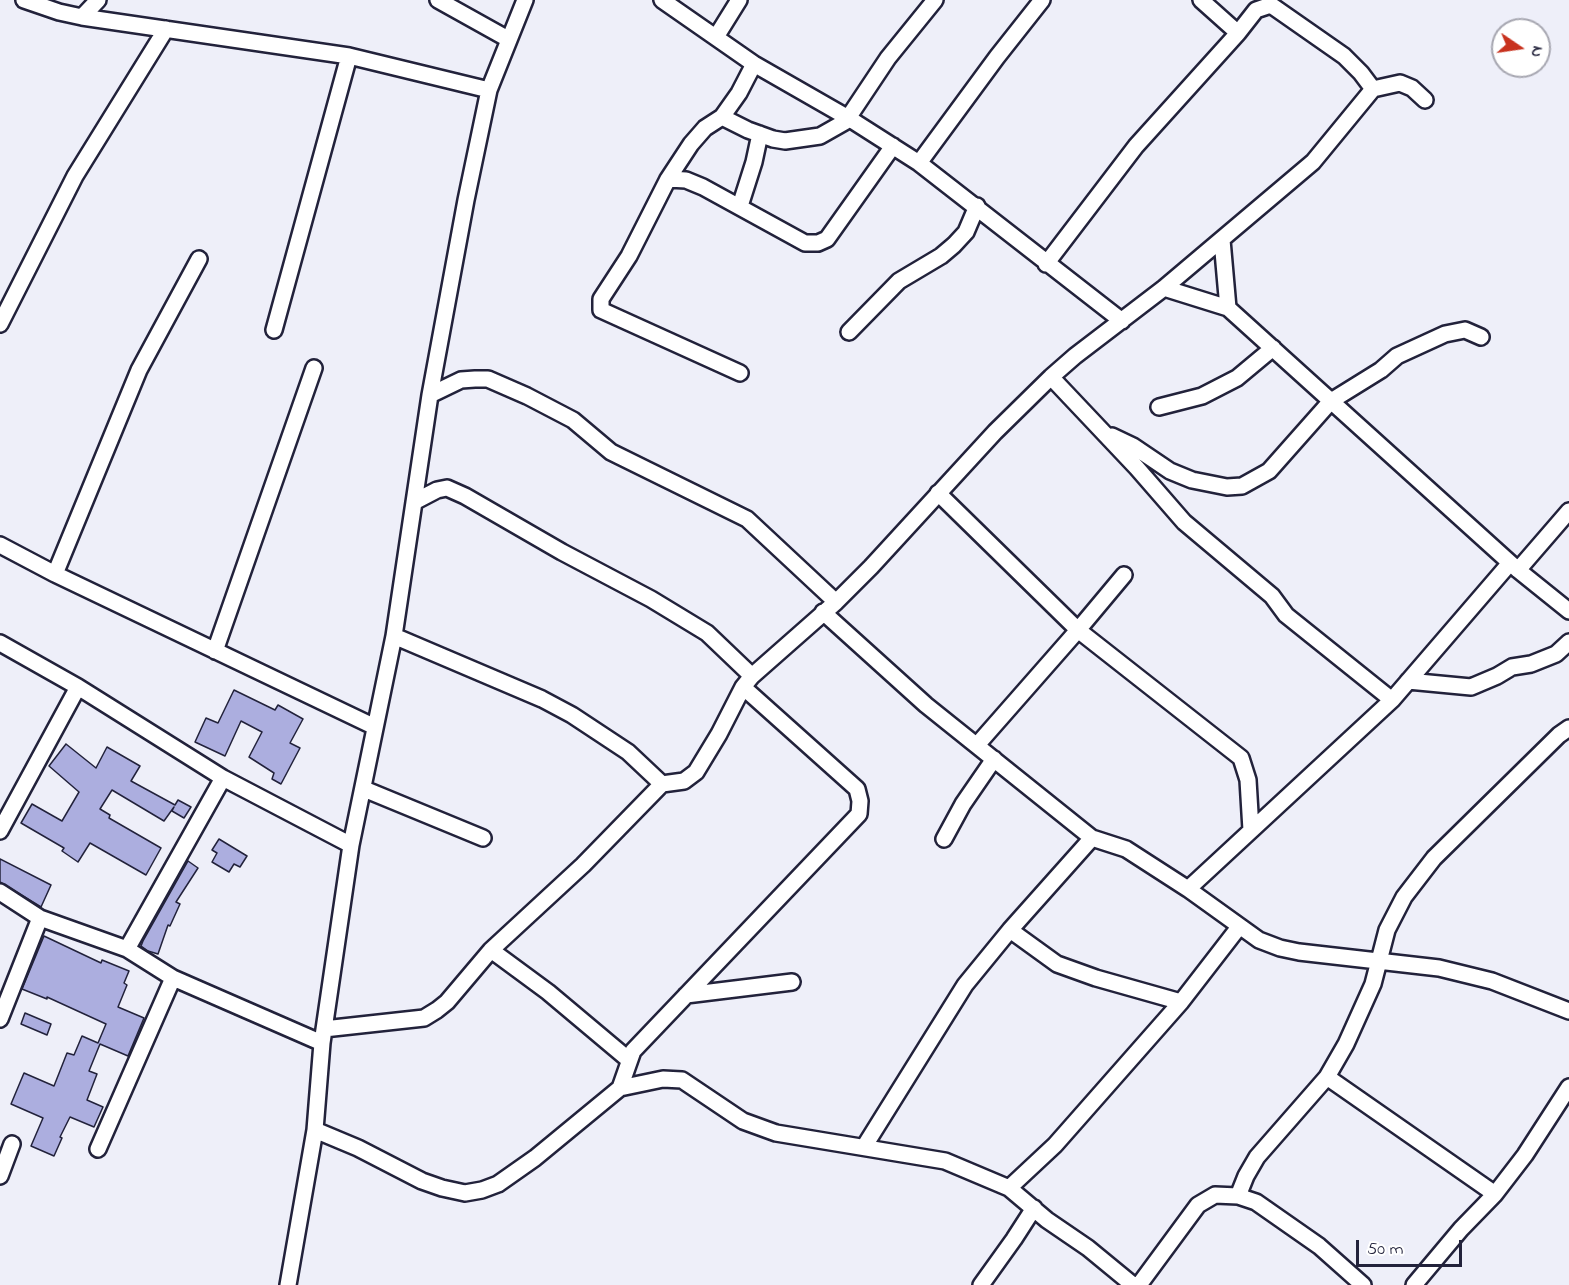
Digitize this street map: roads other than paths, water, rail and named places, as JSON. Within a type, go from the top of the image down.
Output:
[{"type":"street","points":[[24,0],[82,17],[349,56],[489,90]]},
{"type":"street","points":[[82,17],[98,0]]},
{"type":"street","points":[[438,0],[508,39]]},
{"type":"street","points":[[288,1285],[315,1130],[323,1036],[351,845],[394,636],[430,395],[489,90],[525,0]]},
{"type":"street","points":[[662,0],[754,64],[849,118],[919,163],[1122,321]]},
{"type":"street","points":[[716,37],[739,0]]},
{"type":"street","points":[[722,117],[760,134],[784,141],[820,136],[849,118],[888,58],[935,0]]},
{"type":"street","points":[[919,163],[1042,0]]},
{"type":"street","points":[[1201,0],[1238,33]]},
{"type":"street","points":[[1046,264],[1136,146],[1256,10],[1271,5],[1344,56],[1373,89]]},
{"type":"street","points":[[0,324],[75,176],[166,29]]},
{"type":"street","points":[[274,330],[349,56]]},
{"type":"street","points":[[740,373],[601,310],[601,299],[629,256],[668,178],[705,128],[722,117],[739,93],[754,64]]},
{"type":"street","points":[[0,892],[40,918],[127,949],[173,978],[323,1036],[424,1018],[447,1002],[491,950],[584,865],[662,784],[684,781],[696,772],[747,681],[836,602],[871,567],[995,432],[1051,377],[1164,288],[1313,162],[1373,89],[1400,83],[1412,88],[1425,100]]},
{"type":"street","points":[[740,206],[760,134]]},
{"type":"street","points":[[668,178],[686,180],[740,206],[805,243],[818,243],[827,239],[893,146]]},
{"type":"street","points":[[849,332],[899,281],[941,256],[954,245],[966,232],[977,206]]},
{"type":"street","points":[[1222,240],[1228,308]]},
{"type":"street","points":[[55,574],[139,370],[199,259]]},
{"type":"street","points":[[1164,288],[1228,308],[1514,567],[1569,611]]},
{"type":"street","points":[[1102,431],[1133,446],[1170,471],[1192,480],[1227,488],[1242,486],[1269,471],[1331,401],[1381,370],[1397,357],[1445,334],[1465,330],[1481,336]]},
{"type":"street","points":[[1159,407],[1202,396],[1237,378],[1273,348]]},
{"type":"street","points":[[215,651],[314,368]]},
{"type":"street","points":[[1051,377],[1184,522],[1272,596],[1286,615],[1392,700]]},
{"type":"street","points":[[430,395],[460,380],[488,379],[527,396],[573,420],[611,452],[747,519],[836,602]]},
{"type":"street","points":[[414,502],[437,490],[447,489],[465,496],[562,552],[651,599],[707,633],[747,681],[857,789],[860,801],[859,814],[633,1051],[620,1088]]},
{"type":"street","points":[[938,493],[1078,630],[1241,758],[1248,780],[1251,830]]},
{"type":"street","points":[[1188,889],[1392,700],[1514,567],[1569,511]]},
{"type":"street","points":[[0,545],[55,574],[375,727]]},
{"type":"street","points":[[977,745],[1124,575]]},
{"type":"street","points":[[823,612],[926,705],[1092,838],[1126,849],[1188,889],[1259,940],[1280,948],[1439,968],[1492,981],[1569,1011]]},
{"type":"street","points":[[394,636],[542,699],[572,715],[628,752],[662,784]]},
{"type":"street","points":[[1408,681],[1471,687],[1512,667],[1530,664],[1556,654],[1569,642]]},
{"type":"street","points":[[0,643],[78,687],[223,778],[351,845]]},
{"type":"street","points":[[0,831],[78,687]]},
{"type":"street","points":[[1238,1196],[1257,1157],[1327,1077],[1346,1044],[1367,1000],[1387,930],[1404,897],[1434,858],[1559,735],[1569,728]]},
{"type":"street","points":[[944,839],[963,804],[994,759]]},
{"type":"street","points":[[127,949],[223,778]]},
{"type":"street","points":[[364,789],[483,838]]},
{"type":"street","points":[[864,1147],[965,985],[1010,930],[1092,838]]},
{"type":"street","points":[[0,1019],[40,918]]},
{"type":"street","points":[[1009,1188],[1055,1145],[1181,1002],[1239,927]]},
{"type":"street","points":[[1010,930],[1057,964],[1096,978],[1181,1002]]},
{"type":"street","points":[[491,950],[548,992],[629,1060]]},
{"type":"street","points":[[98,1149],[173,978]]},
{"type":"street","points":[[686,995],[792,982]]},
{"type":"street","points":[[1327,1077],[1495,1194]]},
{"type":"street","points":[[315,1130],[367,1152],[422,1181],[465,1193],[498,1184],[535,1158],[620,1088],[663,1079],[682,1080],[743,1121],[776,1133],[945,1161],[1009,1188],[1133,1285]]},
{"type":"street","points":[[1414,1285],[1461,1229],[1495,1194],[1525,1155],[1569,1086]]},
{"type":"street","points":[[0,1176],[12,1144]]},
{"type":"street","points":[[1139,1285],[1198,1205],[1215,1195],[1238,1196],[1256,1202],[1319,1246],[1363,1285]]},
{"type":"street","points":[[981,1285],[1034,1208]]}]
